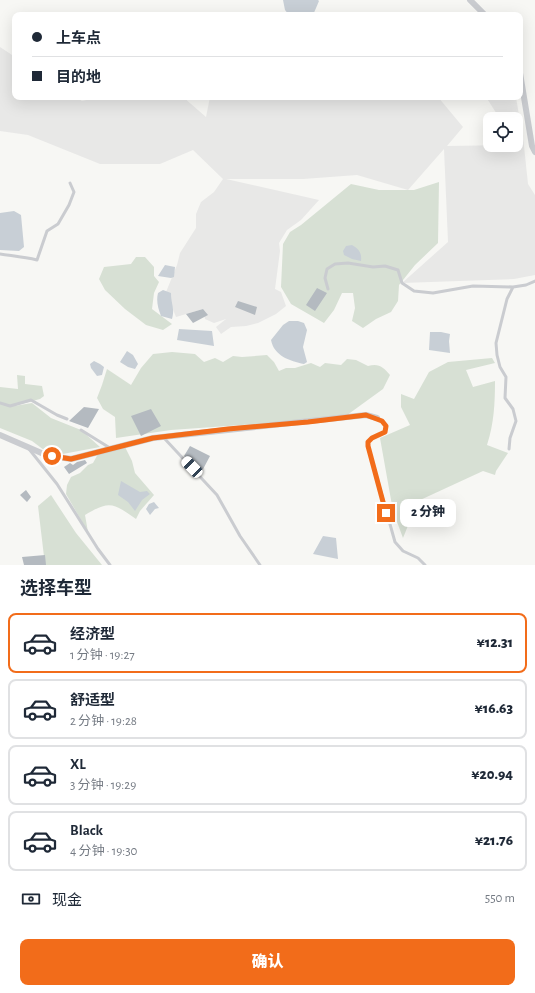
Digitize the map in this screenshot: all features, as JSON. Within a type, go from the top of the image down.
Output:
[{"type":"street","points":[[470,0],[482,12]]},
{"type":"street","points":[[523,91],[532,146],[535,152]]},
{"type":"street","points":[[0,435],[46,455],[71,459],[153,438],[366,415],[377,418]]},
{"type":"lane","points":[[0,254],[18,257],[21,256],[36,260],[47,231],[58,224],[69,205],[74,192],[70,183]]},
{"type":"lane","points":[[328,290],[325,278],[327,269],[335,264],[348,263],[373,267],[385,266],[398,270],[402,283],[414,291],[433,293],[473,286],[513,287],[526,285],[535,281]]},
{"type":"lane","points":[[509,448],[510,438],[516,421],[514,409],[505,398],[506,377],[500,367],[496,343],[507,299],[513,287]]},
{"type":"lane","points":[[0,403],[10,406],[31,400],[57,415],[67,418]]},
{"type":"lane","points":[[377,418],[386,426],[385,432],[372,438],[368,442],[368,446],[395,542],[403,552],[418,558],[425,565]]},
{"type":"lane","points":[[81,430],[111,449]]},
{"type":"lane","points":[[163,437],[217,495],[240,536],[260,565]]},
{"type":"lane","points":[[28,448],[57,484],[98,549],[110,565]]},
{"type":"shaded area","points":[[283,0],[319,1],[314,12],[287,12]]},
{"type":"shaded area","points":[[0,47],[12,55],[12,100],[186,100],[206,117],[209,100],[440,100],[463,127],[447,146],[483,145],[483,152],[523,152],[523,140],[528,184],[535,195],[535,275],[514,279],[402,283],[448,242],[444,149],[408,190],[357,175],[303,179],[226,179],[319,200],[301,220],[287,230],[279,243],[280,251],[275,289],[281,292],[286,306],[276,314],[258,323],[246,326],[231,327],[221,334],[216,327],[226,319],[214,323],[205,319],[203,309],[176,317],[166,292],[177,265],[180,253],[196,228],[196,214],[201,202],[214,192],[223,179],[193,150],[160,164],[100,164],[28,135],[0,131]]},
{"type":"shaded area","points":[[488,100],[516,100],[518,112],[496,112]]},
{"type":"shaded area","points":[[439,182],[438,243],[415,265],[399,285],[398,301],[391,312],[376,319],[363,328],[352,321],[355,308],[353,293],[342,293],[334,310],[324,323],[291,304],[281,287],[283,244],[290,232],[301,225],[351,184],[379,190],[414,190]]},
{"type":"shaded area","points":[[14,211],[21,215],[24,247],[19,251],[0,250],[0,213]]},
{"type":"shaded area","points":[[352,245],[360,252],[361,261],[344,255],[343,251],[346,246]]},
{"type":"shaded area","points":[[136,257],[145,257],[154,267],[154,276],[159,282],[154,293],[152,309],[172,324],[163,330],[146,325],[125,309],[105,290],[99,279],[104,267],[131,264]]},
{"type":"shaded area","points":[[165,265],[175,267],[174,277],[158,276]]},
{"type":"shaded area","points":[[163,290],[171,293],[173,309],[172,319],[161,316],[159,310],[157,296],[158,293]]},
{"type":"shaded area","points":[[289,321],[304,323],[307,330],[303,347],[307,362],[304,364],[283,357],[275,350],[273,346],[271,340],[283,325]]},
{"type":"shaded area","points":[[179,329],[212,331],[214,346],[177,340]]},
{"type":"shaded area","points":[[430,332],[450,334],[450,353],[429,350]]},
{"type":"shaded area","points":[[127,351],[133,355],[138,364],[135,369],[120,362]]},
{"type":"shaded area","points":[[172,352],[195,354],[204,362],[215,358],[223,362],[233,356],[242,357],[267,355],[274,362],[279,371],[286,368],[295,368],[311,363],[320,367],[325,363],[341,365],[347,359],[356,360],[368,366],[378,365],[390,375],[383,389],[343,418],[171,430],[116,438],[115,417],[103,409],[97,398],[107,369],[131,385],[141,368],[153,354]]},
{"type":"shaded area","points":[[492,358],[495,363],[466,370],[473,387],[495,381],[494,413],[487,445],[508,453],[495,475],[483,471],[418,501],[403,538],[393,511],[380,438],[410,425],[401,407],[401,394],[414,399],[429,372],[448,362]]},
{"type":"shaded area","points":[[94,361],[104,367],[102,375],[97,376],[91,368],[90,364]]},
{"type":"shaded area","points":[[17,375],[25,376],[25,384],[42,386],[44,396],[40,399],[14,406],[32,403],[51,418],[81,430],[100,447],[52,456],[32,441],[0,428],[0,387],[18,389]]},
{"type":"shaded area","points":[[124,445],[132,461],[135,473],[154,495],[140,511],[136,519],[111,505],[106,505],[93,510],[85,515],[88,532],[66,494],[67,485],[71,477],[80,473],[88,465],[93,463],[98,454]]},
{"type":"shaded area","points":[[121,481],[140,492],[147,491],[150,494],[142,500],[135,511],[128,502],[118,495]]},
{"type":"shaded area","points":[[51,495],[76,533],[102,565],[45,565],[38,506]]},
{"type":"shaded area","points":[[154,502],[159,508],[155,509],[150,515],[146,509],[149,504]]},
{"type":"shaded area","points":[[323,536],[336,538],[338,559],[313,554]]},
{"type":"building","points":[[317,288],[327,293],[315,311],[306,305]]},
{"type":"building","points":[[238,301],[257,307],[255,315],[235,307]]},
{"type":"building","points":[[203,309],[208,315],[193,323],[186,314]]},
{"type":"building","points":[[84,407],[99,409],[88,428],[69,421]]},
{"type":"building","points":[[151,409],[161,426],[141,436],[131,416]]},
{"type":"building","points":[[190,446],[210,456],[201,473],[184,456]]},
{"type":"building","points":[[85,460],[87,463],[69,474],[64,467],[70,463],[73,465],[77,462]]},
{"type":"building","points":[[26,490],[31,497],[27,502],[20,495]]},
{"type":"building","points":[[45,555],[46,565],[24,565],[22,557]]},
{"type":"route","points":[[52,456],[71,459],[153,438],[366,415],[377,418],[386,426],[385,432],[372,438],[368,442],[386,513]]}]
